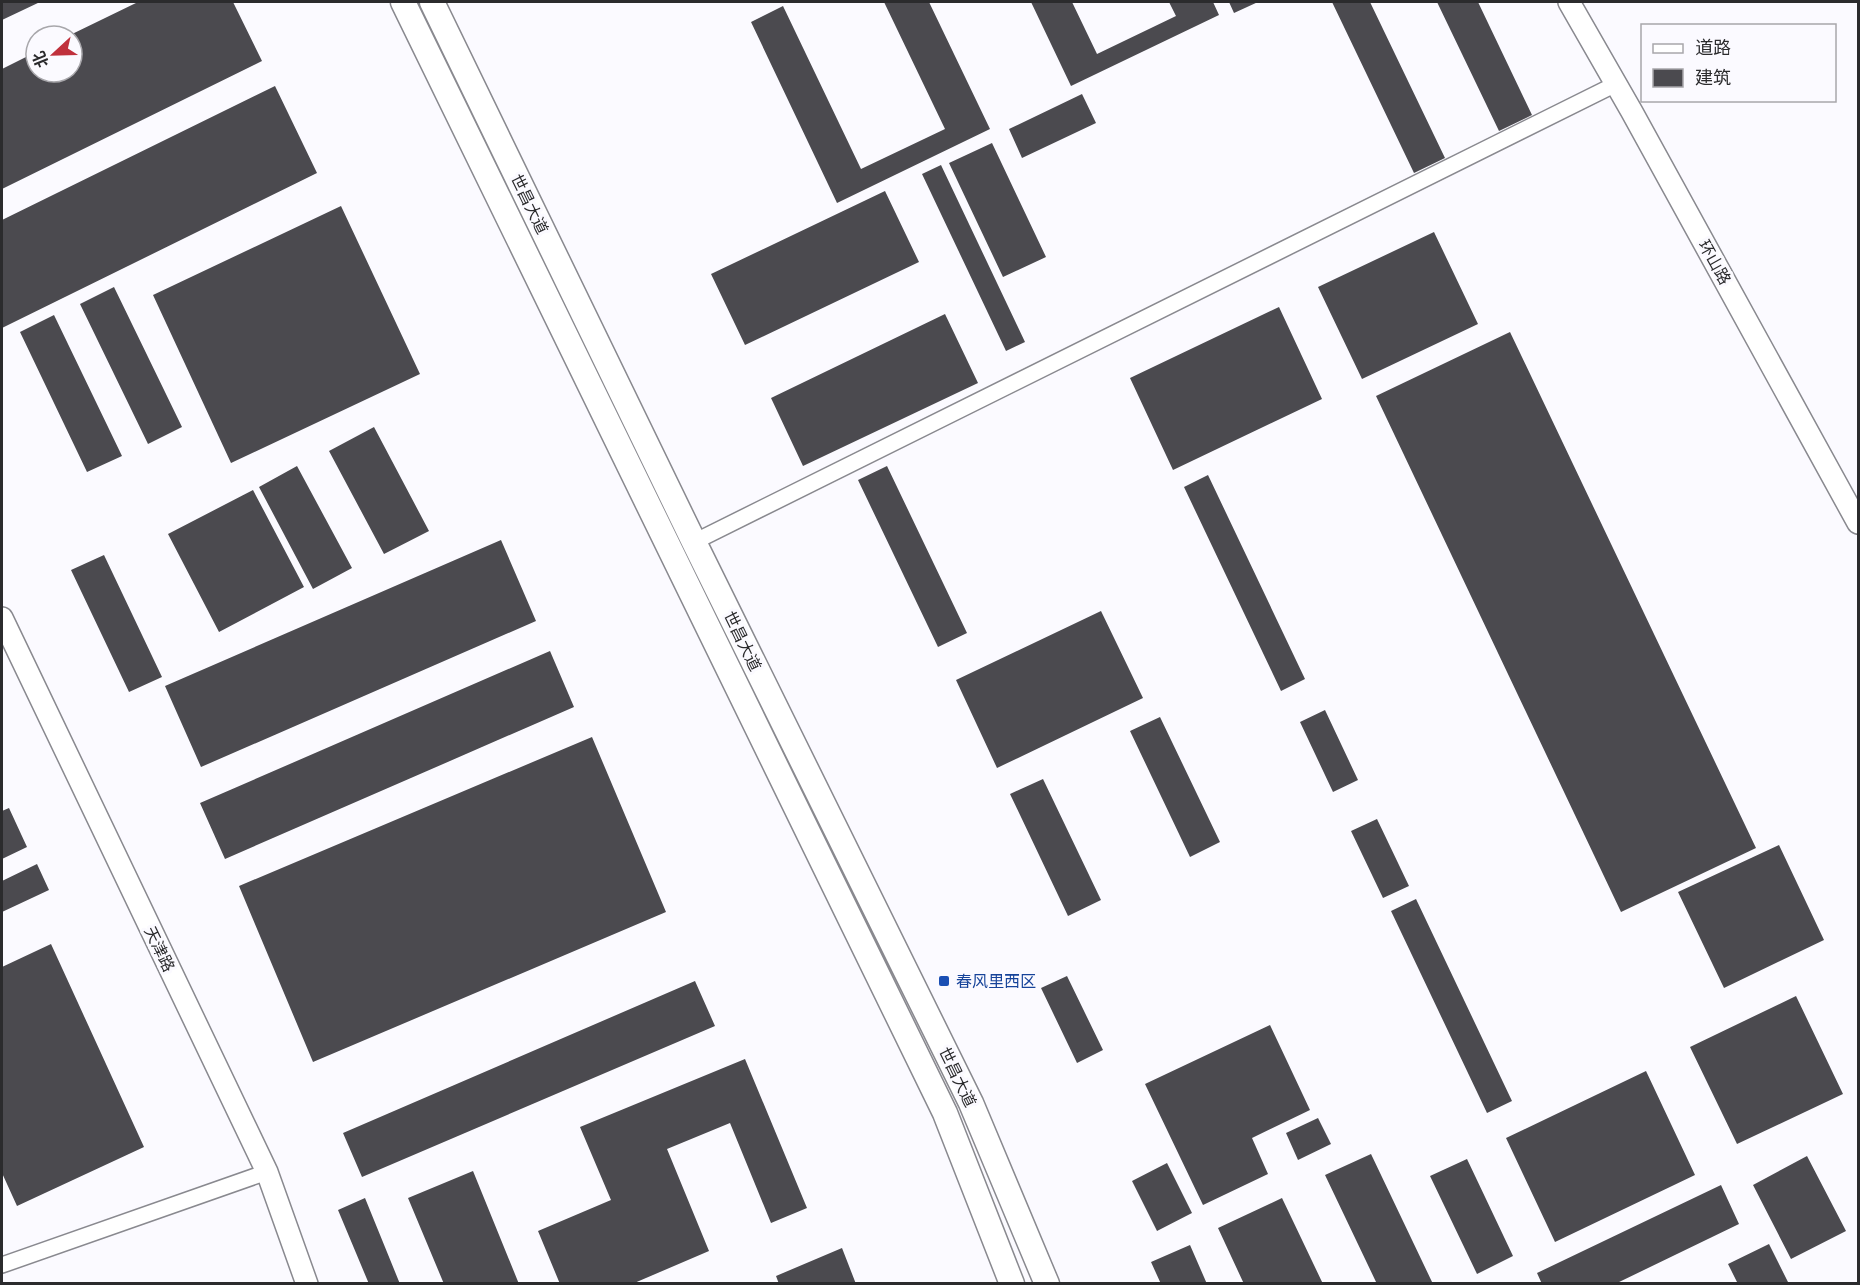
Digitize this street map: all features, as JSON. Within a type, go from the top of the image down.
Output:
[{"type":"main road","name":"世昌大道","points":[[403,2],[945,1113],[1012,1284]]},
{"type":"main road","name":"世昌大道","points":[[432,2],[694,542],[971,1103],[1047,1284]]},
{"type":"main road","name":"环山路","points":[[1569,2],[1858,523]]},
{"type":"main road","name":"天津路","points":[[2,618],[267,1172],[307,1284]]},
{"type":"street","points":[[694,542],[1616,84]]},
{"type":"street","points":[[2,1265],[267,1172]]},
{"type":"building","points":[[2,2],[40,2],[2,20]]},
{"type":"building","points":[[138,2],[233,2],[262,61],[2,189],[2,69],[24,58],[24,84],[84,84],[84,28]]},
{"type":"building","points":[[884,2],[929,2],[990,129],[837,203],[751,22],[783,6],[861,169],[945,129]]},
{"type":"building","points":[[1031,2],[1072,2],[1097,54],[1176,16],[1169,2],[1213,2],[1219,15],[1071,86]]},
{"type":"building","points":[[1229,2],[1258,2],[1234,13]]},
{"type":"building","points":[[1332,2],[1370,2],[1445,158],[1414,173]]},
{"type":"building","points":[[1437,2],[1478,2],[1532,115],[1499,131]]},
{"type":"building","points":[[275,86],[317,173],[2,328],[2,220]]},
{"type":"building","points":[[1082,94],[1096,123],[1022,158],[1009,129]]},
{"type":"building","points":[[992,143],[1046,257],[1003,277],[949,163]]},
{"type":"building","points":[[941,165],[1025,342],[1006,351],[922,174]]},
{"type":"building","points":[[885,191],[919,262],[745,345],[711,274]]},
{"type":"building","points":[[341,206],[420,374],[231,463],[153,295]]},
{"type":"building","points":[[1434,232],[1478,324],[1362,379],[1318,287]]},
{"type":"building","points":[[114,287],[182,427],[148,444],[80,304]]},
{"type":"building","points":[[1279,307],[1322,399],[1173,470],[1130,378]]},
{"type":"building","points":[[945,314],[978,383],[803,466],[771,398]]},
{"type":"building","points":[[54,315],[122,456],[87,472],[20,332]]},
{"type":"building","points":[[1510,332],[1756,848],[1621,912],[1376,396]]},
{"type":"building","points":[[374,427],[429,531],[384,554],[329,451]]},
{"type":"building","points":[[297,466],[352,568],[313,589],[259,487]]},
{"type":"building","points":[[887,466],[967,633],[938,647],[858,480]]},
{"type":"building","points":[[1208,475],[1305,679],[1281,691],[1184,487]]},
{"type":"building","points":[[253,490],[304,587],[219,632],[168,534]]},
{"type":"building","points":[[501,540],[536,621],[201,767],[165,686]]},
{"type":"building","points":[[104,555],[162,677],[129,692],[71,570]]},
{"type":"building","points":[[1101,611],[1143,698],[997,768],[956,680]]},
{"type":"building","points":[[550,651],[574,707],[225,859],[200,803]]},
{"type":"building","points":[[1325,710],[1358,780],[1333,792],[1300,722]]},
{"type":"building","points":[[1160,717],[1220,842],[1190,857],[1130,731]]},
{"type":"building","points":[[592,737],[666,912],[313,1062],[239,886]]},
{"type":"building","points":[[1043,779],[1101,900],[1068,916],[1010,794]]},
{"type":"building","points":[[9,808],[27,847],[2,859],[2,811]]},
{"type":"building","points":[[1377,819],[1409,886],[1383,898],[1351,831]]},
{"type":"building","points":[[1779,845],[1824,940],[1724,988],[1678,892]]},
{"type":"building","points":[[37,864],[49,890],[2,912],[2,881]]},
{"type":"building","points":[[1416,899],[1512,1101],[1487,1113],[1391,911]]},
{"type":"building","points":[[51,944],[144,1147],[17,1206],[2,1173],[2,967]]},
{"type":"building","points":[[1067,976],[1103,1050],[1077,1063],[1041,988]]},
{"type":"building","points":[[695,981],[715,1026],[362,1177],[343,1133]]},
{"type":"building","points":[[1796,996],[1843,1094],[1737,1144],[1690,1047]]},
{"type":"building","points":[[1270,1025],[1310,1110],[1252,1138],[1268,1174],[1203,1205],[1145,1084]]},
{"type":"building","points":[[745,1059],[807,1208],[771,1223],[730,1123],[667,1149],[709,1251],[632,1284],[560,1284],[538,1231],[611,1200],[580,1127]]},
{"type":"building","points":[[1646,1071],[1695,1175],[1555,1242],[1506,1138]]},
{"type":"building","points":[[1318,1118],[1331,1144],[1298,1160],[1286,1133]]},
{"type":"building","points":[[1371,1154],[1433,1284],[1377,1284],[1325,1175]]},
{"type":"building","points":[[1807,1156],[1846,1231],[1791,1259],[1753,1185]]},
{"type":"building","points":[[1467,1159],[1513,1256],[1477,1274],[1430,1176]]},
{"type":"building","points":[[1167,1163],[1192,1213],[1157,1231],[1132,1181]]},
{"type":"building","points":[[473,1171],[519,1284],[444,1284],[408,1198]]},
{"type":"building","points":[[1721,1185],[1739,1224],[1615,1284],[1542,1284],[1537,1273]]},
{"type":"building","points":[[365,1198],[400,1284],[369,1284],[338,1210]]},
{"type":"building","points":[[1282,1198],[1323,1284],[1244,1284],[1218,1228]]},
{"type":"building","points":[[1769,1244],[1789,1284],[1738,1284],[1728,1264]]},
{"type":"building","points":[[1190,1245],[1207,1284],[1161,1284],[1151,1262]]},
{"type":"building","points":[[842,1248],[856,1284],[779,1284],[776,1276]]},
{"type":"place","name":"春风里西区","points":[[944,981]]}]
